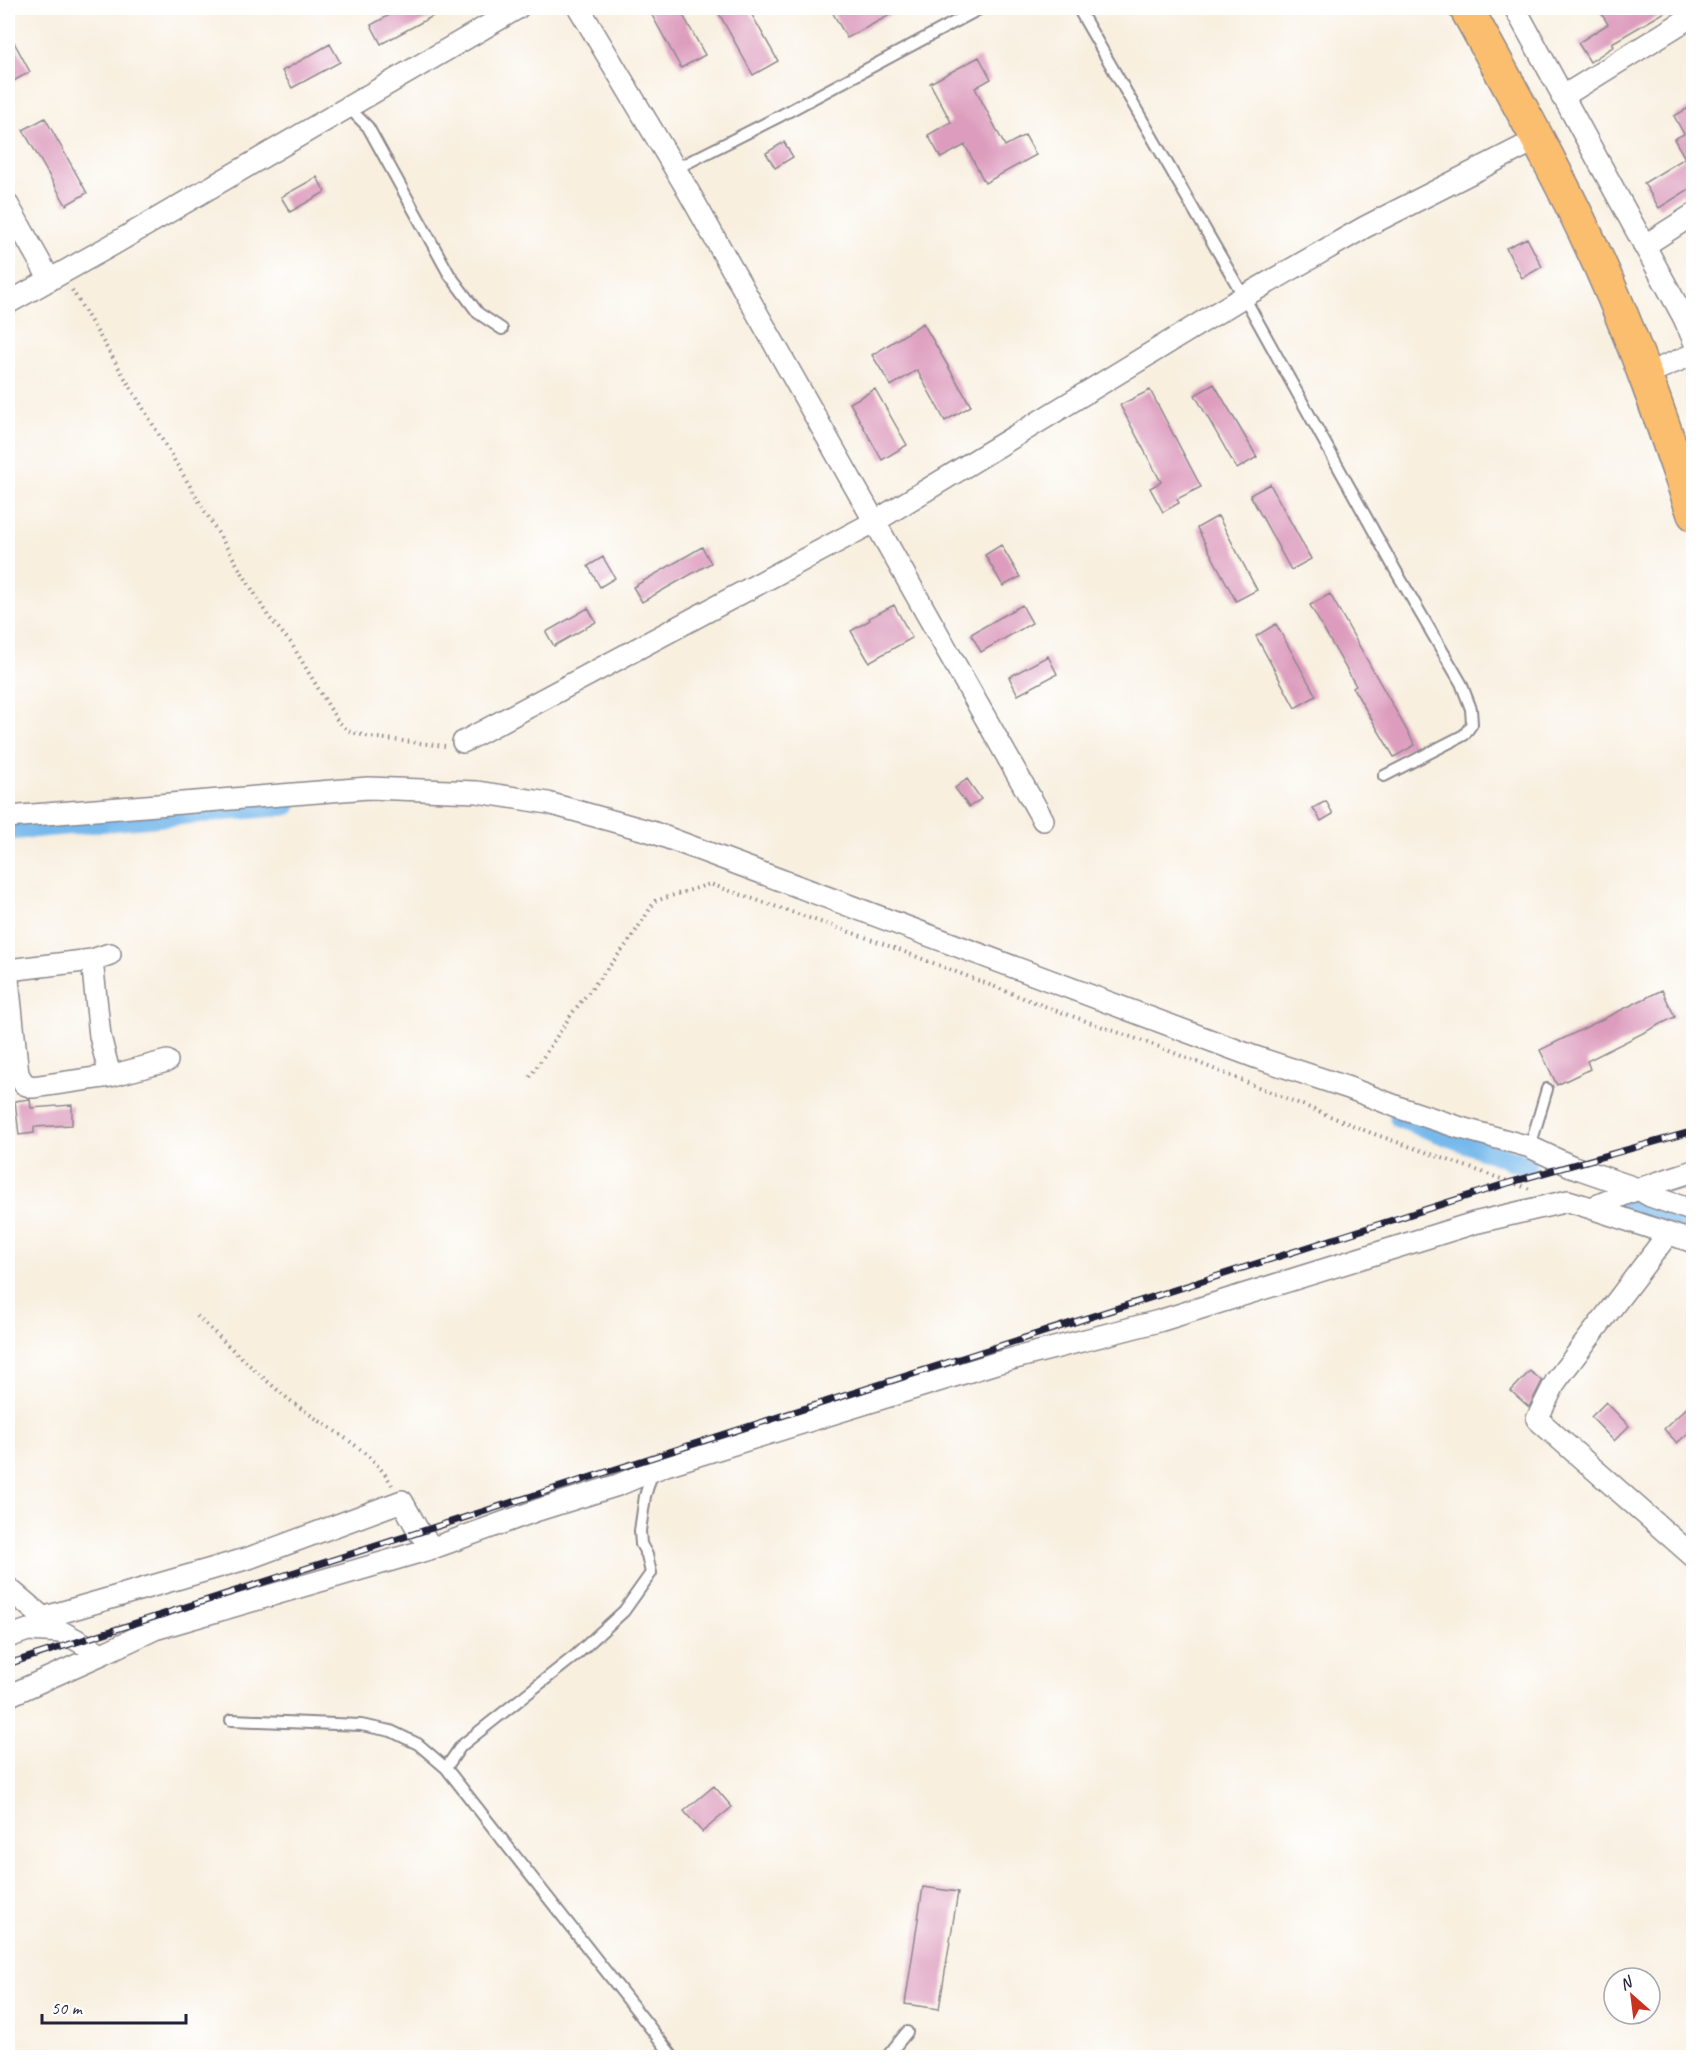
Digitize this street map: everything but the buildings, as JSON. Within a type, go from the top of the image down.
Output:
[{"type":"main road","points":[[1466,8],[1538,139],[1612,293],[1646,374],[1694,514]]},
{"type":"street","points":[[8,303],[518,8]]},
{"type":"street","points":[[579,8],[675,169],[1043,820]]},
{"type":"street","points":[[1515,8],[1684,318],[1694,341]]},
{"type":"street","points":[[1562,97],[1694,15]]},
{"type":"street","points":[[463,742],[874,522],[1243,297],[1365,227],[1538,139]]},
{"type":"street","points":[[8,205],[56,276]]},
{"type":"street","points":[[1644,246],[1694,214]]},
{"type":"street","points":[[1646,374],[1694,354]]},
{"type":"street","points":[[8,816],[368,788],[477,792],[548,803],[652,832],[1255,1057],[1432,1118],[1530,1147],[1571,1166],[1694,1211]]},
{"type":"street","points":[[8,970],[101,957],[100,1036],[110,1076]]},
{"type":"street","points":[[8,979],[18,1074],[24,1084],[33,1087],[110,1076],[167,1061]]},
{"type":"street","points":[[1591,1208],[1638,1189],[1694,1171]]},
{"type":"street","points":[[8,1696],[155,1629],[434,1548],[538,1510],[618,1485],[653,1470],[996,1363],[1159,1321],[1474,1223],[1568,1201],[1694,1242]]},
{"type":"street","points":[[1668,1234],[1556,1381],[1537,1419],[1694,1557]]},
{"type":"street","points":[[42,1618],[249,1558],[402,1501],[419,1532],[434,1548]]},
{"type":"street","points":[[8,1588],[42,1618],[102,1654]]},
{"type":"street","points":[[8,1637],[28,1630],[62,1632]]},
{"type":"lane","points":[[675,169],[778,117],[981,8]]},
{"type":"lane","points":[[1078,8],[1461,683],[1471,709],[1472,724],[1464,735],[1384,776]]},
{"type":"lane","points":[[348,107],[368,127],[449,274],[478,313],[502,329]]},
{"type":"lane","points":[[1530,1147],[1546,1089]]},
{"type":"lane","points":[[446,1768],[461,1746],[576,1655],[624,1611],[651,1573],[647,1555],[641,1544],[640,1531],[645,1496],[653,1470]]},
{"type":"lane","points":[[231,1720],[361,1725],[392,1731],[418,1744],[446,1768],[674,2058]]},
{"type":"lane","points":[[886,2058],[907,2032]]},
{"type":"path","points":[[56,276],[268,616],[291,644],[337,720],[348,731],[369,737],[433,746],[448,746],[463,742]]},
{"type":"path","points":[[530,1077],[573,1012],[630,940],[655,901],[710,884],[876,941],[1052,1009],[1162,1048],[1374,1134],[1530,1190]]},
{"type":"path","points":[[197,1316],[287,1398],[361,1450],[384,1470],[402,1501]]},
{"type":"waterway","points":[[8,830],[286,805]]},
{"type":"waterway","points":[[1400,1118],[1526,1165]]},
{"type":"waterway","points":[[1629,1207],[1694,1229]]},
{"type":"railway","points":[[8,1664],[1508,1183],[1694,1131]]}]
